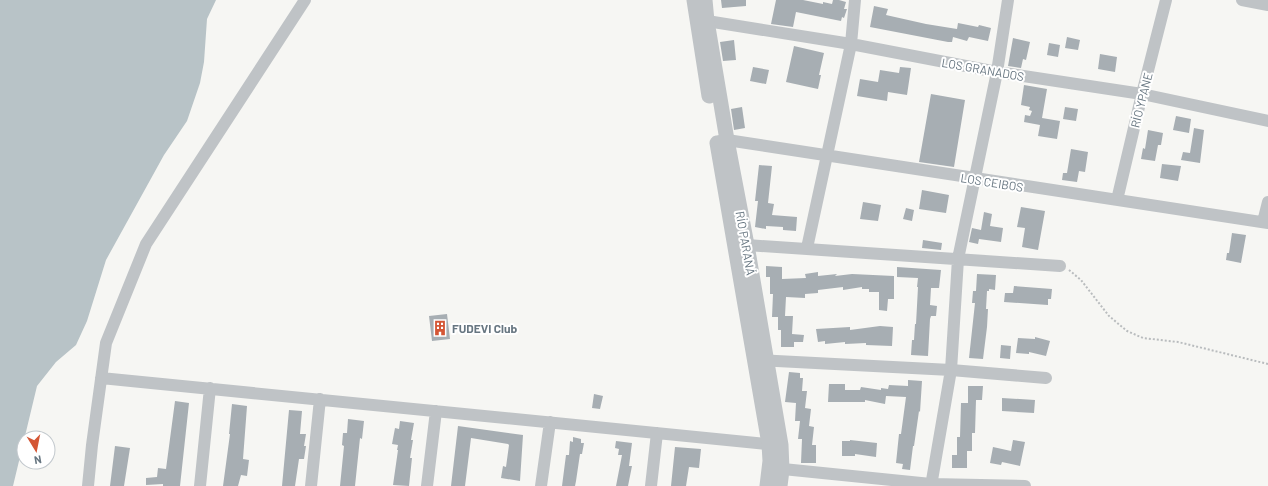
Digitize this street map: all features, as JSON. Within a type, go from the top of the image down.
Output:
[{"type":"street","points":[[88,486],[106,343],[146,244],[305,0]]},
{"type":"street","name":"RÍO PARANÁ","points":[[694,0],[702,22],[775,445],[776,469],[780,486]]},
{"type":"street","name":"RÍO PARANÁ","points":[[702,22],[705,0]]},
{"type":"street","points":[[807,248],[851,44],[855,0]]},
{"type":"street","points":[[931,485],[951,370],[958,259],[997,72],[1008,0]]},
{"type":"street","name":"RÍO YPANE","points":[[1117,200],[1166,0]]},
{"type":"street","points":[[1242,0],[1268,5]]},
{"type":"street","name":"LOS GRANADOS","points":[[702,22],[851,44],[997,72],[1142,94],[1268,121]]},
{"type":"street","name":"LOS CEIBOS","points":[[722,141],[1266,223]]},
{"type":"street","points":[[1266,223],[1268,202]]},
{"type":"street","points":[[741,246],[807,248],[1060,266]]},
{"type":"street","points":[[760,360],[951,370],[1046,378]]},
{"type":"street","points":[[101,378],[775,445]]},
{"type":"street","points":[[200,486],[210,388]]},
{"type":"street","points":[[311,486],[320,399]]},
{"type":"street","points":[[427,486],[436,411]]},
{"type":"street","points":[[541,486],[550,422]]},
{"type":"street","points":[[651,486],[657,433]]},
{"type":"street","points":[[776,469],[931,485],[1025,486]]},
{"type":"street","name":"RÍO PARANÁ","points":[[768,486],[776,469]]},
{"type":"path","points":[[1060,266],[1072,272],[1081,280],[1103,310],[1114,322],[1127,331],[1143,338],[1178,342],[1268,364]]},
{"type":"shaded area","points":[[0,0],[216,0],[207,19],[204,62],[200,83],[187,121],[164,155],[106,260],[87,321],[76,345],[56,362],[37,386],[26,430],[16,430],[17,470],[13,486],[0,486]]},
{"type":"building","points":[[721,0],[746,0],[746,6],[722,8]]},
{"type":"building","points":[[776,0],[803,0],[823,4],[823,2],[832,4],[833,0],[839,0],[846,2],[844,9],[847,9],[844,18],[842,17],[841,21],[796,12],[793,27],[771,24]]},
{"type":"building","points":[[874,6],[888,9],[886,15],[926,24],[957,29],[958,23],[991,28],[988,41],[969,37],[967,41],[953,37],[952,42],[948,42],[870,27]]},
{"type":"building","points":[[1067,37],[1080,40],[1078,50],[1065,48]]},
{"type":"building","points":[[1013,38],[1030,42],[1026,60],[1023,59],[1021,68],[1008,66]]},
{"type":"building","points":[[734,40],[736,60],[723,61],[720,42]]},
{"type":"building","points":[[1049,43],[1060,45],[1058,57],[1047,55]]},
{"type":"building","points":[[794,46],[824,53],[819,75],[821,75],[818,89],[786,82]]},
{"type":"building","points":[[1100,54],[1117,57],[1115,72],[1098,69]]},
{"type":"building","points":[[753,67],[769,70],[766,84],[750,81]]},
{"type":"building","points":[[900,67],[911,68],[907,95],[888,92],[887,101],[857,96],[860,79],[878,82],[880,70],[899,73]]},
{"type":"building","points":[[1024,85],[1047,89],[1042,118],[1060,121],[1057,139],[1038,136],[1040,125],[1024,122],[1025,115],[1030,116],[1032,111],[1029,110],[1030,107],[1021,105]]},
{"type":"building","points":[[931,94],[965,100],[954,167],[919,162]]},
{"type":"building","points":[[742,107],[745,128],[734,130],[731,109]]},
{"type":"building","points":[[1065,107],[1078,109],[1076,121],[1063,119]]},
{"type":"building","points":[[1176,116],[1191,119],[1189,133],[1173,130]]},
{"type":"building","points":[[1194,128],[1204,130],[1200,163],[1181,160],[1183,152],[1190,153]]},
{"type":"building","points":[[1148,130],[1163,133],[1161,145],[1158,145],[1155,161],[1141,159],[1143,148],[1145,149]]},
{"type":"building","points":[[1071,149],[1088,152],[1085,172],[1079,171],[1077,182],[1062,180],[1063,173],[1067,173]]},
{"type":"building","points":[[1162,164],[1181,166],[1178,181],[1160,178]]},
{"type":"building","points":[[759,165],[772,166],[768,203],[774,204],[772,215],[797,217],[796,231],[783,230],[783,227],[766,226],[766,229],[755,227],[758,201],[755,201]]},
{"type":"building","points":[[922,190],[949,195],[946,213],[919,209]]},
{"type":"building","points":[[863,202],[881,205],[878,221],[860,219]]},
{"type":"building","points":[[1021,207],[1045,211],[1038,250],[1022,247],[1025,228],[1017,227]]},
{"type":"building","points":[[906,208],[914,210],[912,221],[903,219]]},
{"type":"building","points":[[984,212],[992,214],[990,226],[1003,228],[1001,242],[979,239],[978,244],[969,242],[972,228],[981,230]]},
{"type":"building","points":[[1232,233],[1246,235],[1241,263],[1226,260],[1227,253],[1229,253]]},
{"type":"building","points":[[923,240],[942,243],[941,250],[922,248]]},
{"type":"building","points":[[766,266],[782,267],[782,279],[806,278],[805,274],[818,272],[818,276],[852,274],[894,276],[894,299],[888,299],[887,311],[879,310],[879,292],[869,292],[869,289],[862,289],[862,287],[843,290],[843,287],[818,290],[818,293],[805,294],[805,298],[786,297],[785,316],[793,316],[792,334],[804,335],[803,342],[794,342],[794,347],[781,347],[781,330],[778,330],[778,317],[772,317],[773,294],[770,294],[770,277],[766,277]]},
{"type":"building","points":[[897,267],[941,270],[939,288],[931,288],[930,305],[937,306],[936,316],[931,316],[930,319],[928,356],[911,355],[912,340],[914,340],[916,324],[918,278],[897,277]]},
{"type":"building","points":[[977,274],[996,275],[995,290],[989,289],[989,291],[987,291],[987,327],[983,359],[969,358],[975,303],[972,303],[973,291],[976,291]]},
{"type":"building","points":[[1014,286],[1052,289],[1051,299],[1048,299],[1048,305],[1004,302],[1005,293],[1013,293]]},
{"type":"building","name":"FUDEVI Club","points":[[447,314],[450,339],[432,341],[429,316]]},
{"type":"building","points":[[880,326],[893,327],[892,346],[866,345],[866,343],[845,344],[845,342],[825,344],[825,341],[818,342],[816,329],[850,327],[850,330]]},
{"type":"building","points":[[1035,337],[1050,341],[1046,356],[1029,352],[1029,354],[1016,353],[1018,338],[1035,339]]},
{"type":"building","points":[[1001,345],[1011,346],[1010,359],[1000,358]]},
{"type":"building","points":[[789,372],[800,373],[800,378],[803,378],[802,391],[807,391],[805,408],[811,409],[809,426],[814,427],[812,445],[816,445],[816,463],[801,463],[802,439],[798,439],[800,421],[795,421],[796,403],[785,402]]},
{"type":"building","points":[[908,380],[922,381],[920,412],[919,411],[910,470],[902,469],[903,464],[896,463],[899,434],[901,434],[906,397],[886,396],[885,404],[865,400],[865,402],[828,402],[829,384],[845,384],[845,390],[860,390],[861,387],[881,390],[881,388],[888,389],[889,385],[908,386]]},
{"type":"building","points":[[968,386],[983,386],[982,400],[976,400],[975,433],[972,433],[972,451],[967,451],[967,468],[952,468],[952,455],[957,455],[957,437],[960,437],[961,403],[968,403]]},
{"type":"building","points":[[594,394],[603,396],[600,409],[592,408]]},
{"type":"building","points":[[1002,398],[1035,400],[1034,413],[1002,411]]},
{"type":"building","points":[[175,401],[189,403],[180,486],[163,486],[163,484],[146,485],[146,478],[157,477],[158,468],[166,469]]},
{"type":"building","points":[[232,404],[247,406],[243,459],[249,460],[247,476],[241,475],[238,486],[223,486],[230,434]]},
{"type":"building","points":[[289,410],[302,411],[300,434],[306,434],[304,446],[306,446],[304,459],[299,459],[295,486],[282,486]]},
{"type":"building","points":[[348,419],[364,421],[362,439],[360,438],[355,486],[340,486],[344,446],[342,445],[343,433],[347,433]]},
{"type":"building","points":[[400,421],[414,423],[411,440],[413,440],[410,458],[412,458],[409,486],[393,485],[398,445],[392,444],[395,428],[399,429]]},
{"type":"building","points":[[458,426],[523,435],[520,481],[501,478],[503,466],[506,467],[508,444],[471,438],[465,486],[451,486]]},
{"type":"building","points":[[573,437],[581,439],[581,443],[584,443],[582,454],[580,454],[575,486],[562,486],[566,455],[569,455],[570,441],[573,442]]},
{"type":"building","points":[[850,440],[877,443],[876,457],[855,454],[855,456],[842,456],[842,441]]},
{"type":"building","points":[[1013,440],[1025,442],[1020,466],[1002,462],[1001,465],[990,463],[993,447],[1011,451]]},
{"type":"building","points":[[616,441],[632,443],[629,466],[632,466],[628,486],[616,486],[622,455],[618,455],[619,449],[615,448]]},
{"type":"building","points":[[115,446],[130,448],[124,486],[110,486]]},
{"type":"building","points":[[675,447],[701,449],[699,468],[689,467],[686,486],[671,486]]},
{"type":"place","name":"FUDEVI Club","points":[[440,328]]}]
